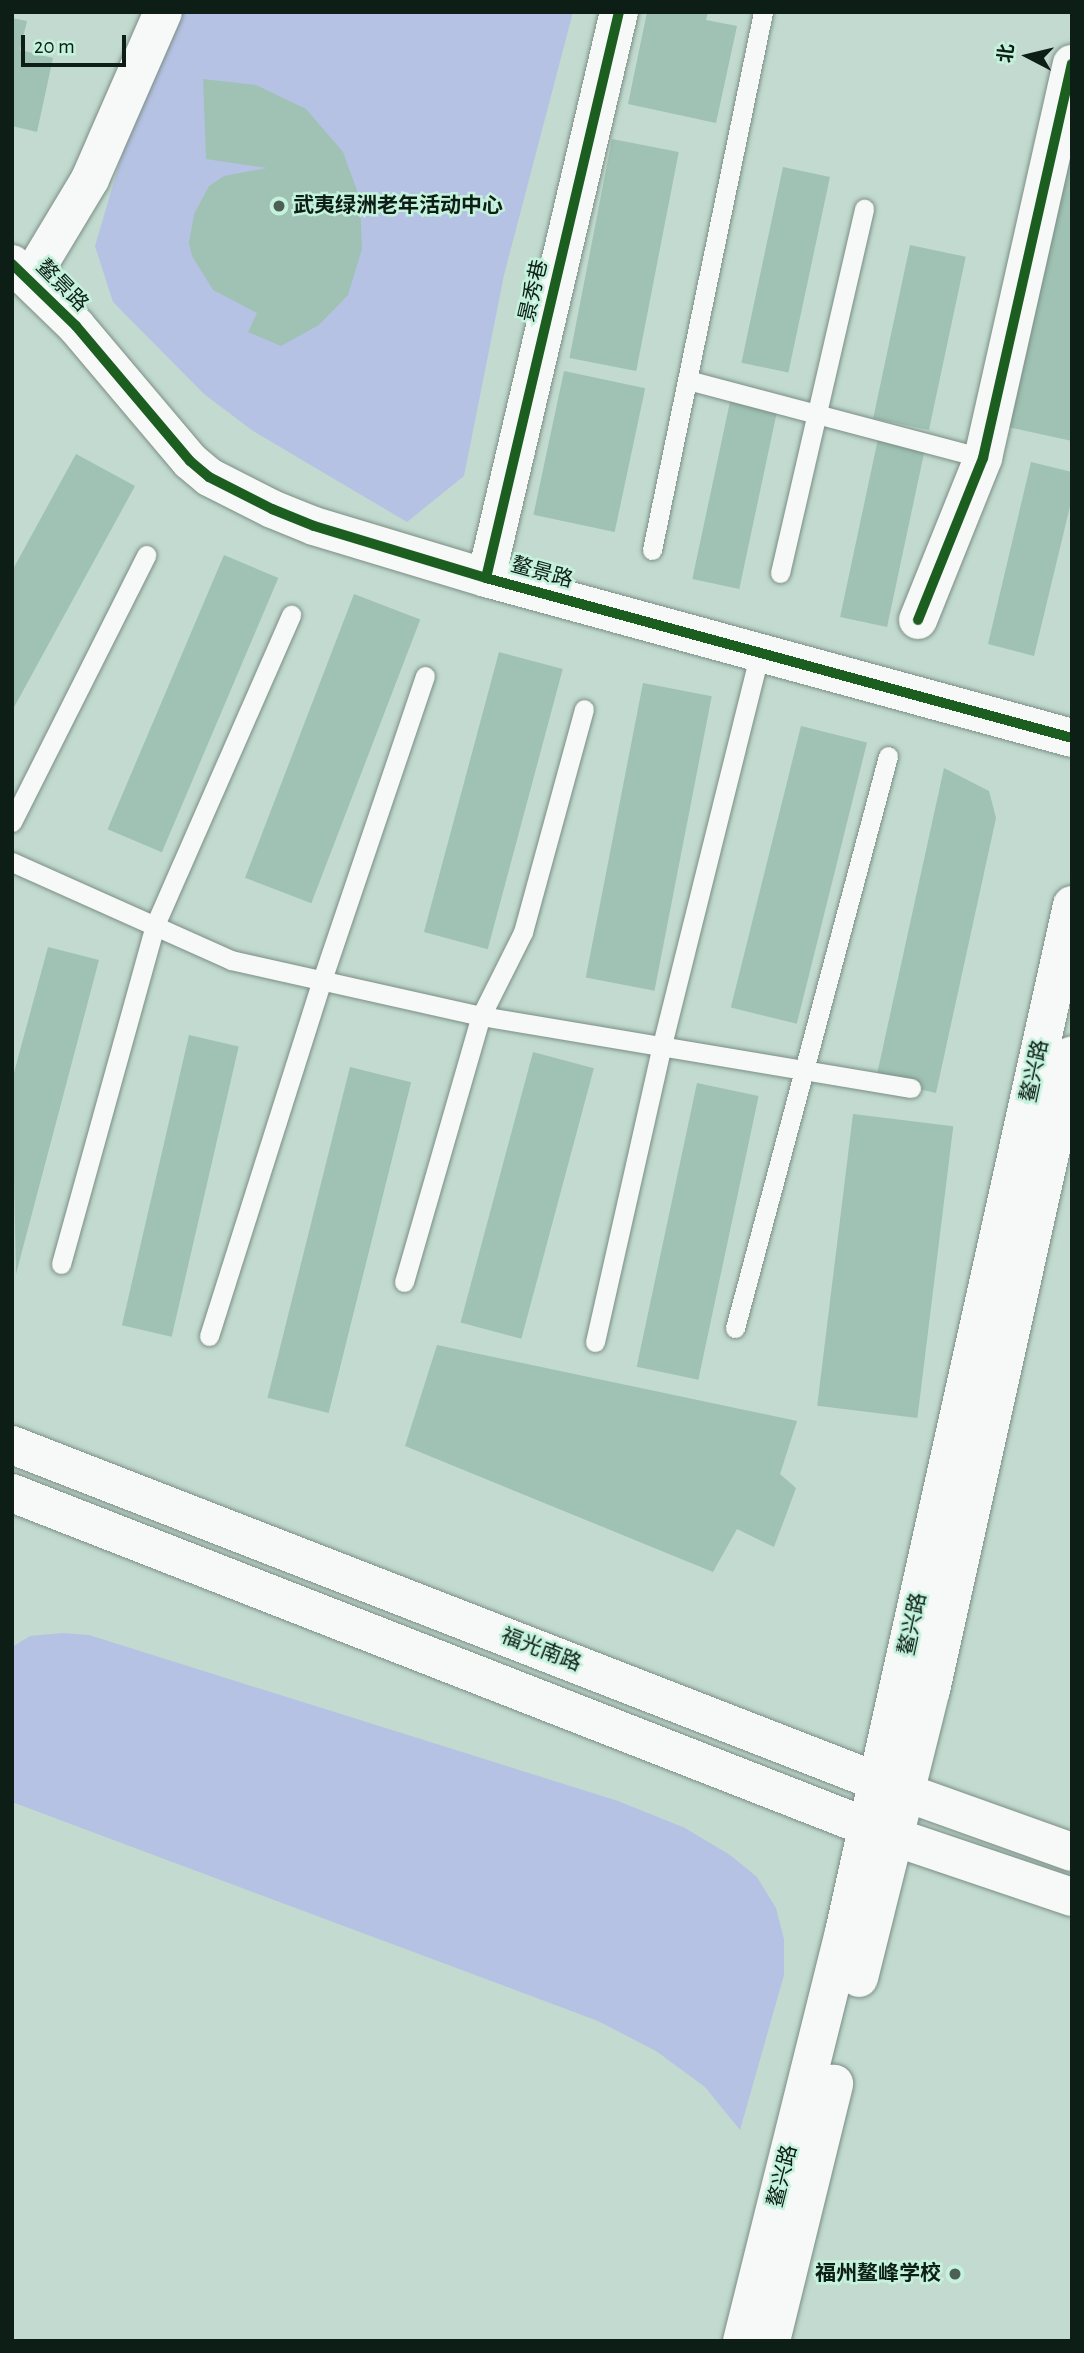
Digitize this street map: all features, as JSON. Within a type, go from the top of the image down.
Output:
[{"type":"main road","points":[[21,272],[90,179],[163,12]]},
{"type":"main road","name":"景秀巷","points":[[486,578],[618,12]]},
{"type":"main road","points":[[918,620],[983,458],[1072,64]]},
{"type":"main road","name":"鳌景路","points":[[21,272],[76,326],[170,441],[209,477],[314,526],[486,578],[1072,738]]},
{"type":"main road","name":"鳌兴路","points":[[892,1786],[1072,905]]},
{"type":"main road","name":"鳌兴路","points":[[771,2341],[892,1786],[1072,1055]]},
{"type":"main road","name":"福光南路","points":[[12,1445],[892,1786],[1072,1852]]},
{"type":"main road","points":[[12,1493],[881,1833],[1072,1897]]},
{"type":"main road","name":"鳌兴路","points":[[742,2341],[881,1833]]},
{"type":"lane","points":[[652,550],[763,12]]},
{"type":"lane","points":[[780,573],[864,209]]},
{"type":"lane","points":[[688,380],[983,458]]},
{"type":"lane","points":[[12,822],[146,555]]},
{"type":"lane","points":[[61,1264],[155,925],[291,615]]},
{"type":"lane","points":[[595,1342],[661,1049],[760,653]]},
{"type":"lane","points":[[209,1336],[322,980],[425,676]]},
{"type":"lane","points":[[404,1282],[481,1016],[523,932],[584,709]]},
{"type":"lane","points":[[735,1328],[888,756]]},
{"type":"lane","points":[[12,862],[231,960],[481,1016],[661,1049],[911,1088]]},
{"type":"shaded area","points":[[179,12],[573,12],[504,275],[464,476],[407,522],[253,431],[204,394],[113,302],[95,246],[131,124]]},
{"type":"shaded area","points":[[62,1633],[89,1635],[618,1801],[685,1828],[730,1855],[757,1877],[776,1908],[784,1939],[784,1975],[740,2130],[705,2087],[656,2051],[598,2021],[12,1802],[12,1647],[30,1636]]},
{"type":"building","points":[[647,12],[708,12],[706,20],[737,26],[716,123],[628,104]]},
{"type":"building","points":[[12,18],[27,21],[20,50],[53,58],[37,132],[12,126]]},
{"type":"building","name":"武夷绿洲老年活动中心","points":[[203,79],[256,85],[306,109],[343,152],[360,199],[362,249],[348,295],[319,325],[281,346],[248,332],[257,313],[213,290],[192,256],[189,243],[194,214],[209,186],[224,176],[267,168],[206,159]]},
{"type":"building","points":[[1072,112],[1072,441],[1003,426]]},
{"type":"building","points":[[612,139],[679,152],[636,371],[569,358]]},
{"type":"building","points":[[783,167],[830,177],[788,373],[741,363]]},
{"type":"building","points":[[910,245],[966,257],[929,430],[873,418]]},
{"type":"building","points":[[564,371],[645,388],[615,532],[533,515]]},
{"type":"building","points":[[731,397],[778,407],[739,589],[692,579]]},
{"type":"building","points":[[879,434],[926,444],[887,627],[840,617]]},
{"type":"building","points":[[76,454],[135,486],[12,711],[12,571]]},
{"type":"building","points":[[1031,462],[1072,472],[1072,498],[1034,656],[988,644]]},
{"type":"building","points":[[224,555],[278,578],[162,852],[108,829]]},
{"type":"building","points":[[354,594],[420,619],[311,903],[245,878]]},
{"type":"building","points":[[499,652],[563,669],[488,949],[424,932]]},
{"type":"building","points":[[643,683],[712,696],[654,991],[586,977]]},
{"type":"building","points":[[801,726],[867,742],[797,1024],[731,1007]]},
{"type":"building","points":[[944,768],[989,791],[996,818],[936,1093],[876,1079]]},
{"type":"building","points":[[48,947],[99,960],[16,1274],[12,1080]]},
{"type":"building","points":[[189,1035],[239,1046],[172,1337],[122,1325]]},
{"type":"building","points":[[533,1052],[594,1068],[521,1339],[461,1322]]},
{"type":"building","points":[[350,1067],[411,1082],[329,1413],[268,1398]]},
{"type":"building","points":[[697,1083],[759,1096],[698,1380],[637,1367]]},
{"type":"building","points":[[853,1114],[953,1126],[917,1418],[817,1406]]},
{"type":"building","points":[[437,1345],[797,1421],[780,1474],[796,1488],[774,1547],[737,1529],[713,1572],[405,1446]]},
{"type":"cycle path","points":[[486,578],[619,12]]},
{"type":"cycle path","points":[[918,620],[983,458],[1072,64]]},
{"type":"cycle path","points":[[12,264],[76,326],[190,461],[209,477],[272,509],[314,526],[486,578],[1072,738]]},
{"type":"place","name":"武夷绿洲老年活动中心","points":[[279,206]]},
{"type":"place","name":"福州鳌峰学校","points":[[955,2274]]}]
